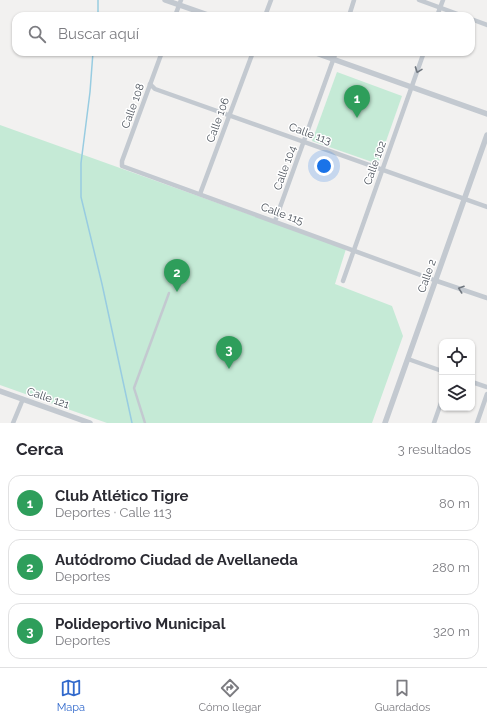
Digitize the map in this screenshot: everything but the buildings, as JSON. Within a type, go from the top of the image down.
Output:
[{"type":"street","points":[[165,0],[180,2],[202,12]]},
{"type":"street","points":[[266,12],[271,0]]},
{"type":"street","points":[[350,12],[354,0]]},
{"type":"street","points":[[419,0],[452,12]]},
{"type":"street","points":[[438,12],[443,0]]},
{"type":"street","points":[[176,12],[180,2]]},
{"type":"street","points":[[475,20],[487,25]]},
{"type":"street","name":"Calle 108","points":[[122,166],[122,161],[160,56]]},
{"type":"street","name":"Calle 106","points":[[200,194],[251,56]]},
{"type":"street","points":[[324,56],[487,114]]},
{"type":"street","name":"Calle 104","points":[[275,221],[334,56]]},
{"type":"street","name":"Calle 102","points":[[343,281],[423,56]]},
{"type":"street","name":"Calle 113","points":[[150,84],[155,89],[487,207]]},
{"type":"street","name":"Calle 2","points":[[385,423],[487,135]]},
{"type":"street","name":"Calle 115","points":[[122,166],[487,298]]},
{"type":"street","points":[[408,359],[439,370]]},
{"type":"street","points":[[475,383],[487,387]]},
{"type":"street","name":"Calle 121","points":[[0,391],[90,423]]},
{"type":"street","points":[[477,423],[487,394]]},
{"type":"street","points":[[13,423],[23,399]]},
{"type":"street","points":[[434,423],[439,409]]},
{"type":"lane","points":[[145,423],[134,388],[169,293]]},
{"type":"green space","points":[[337,72],[402,96],[378,164],[312,141]]},
{"type":"green space","points":[[0,125],[346,249],[335,284],[392,306],[403,336],[372,423],[107,423],[0,385]]},
{"type":"waterway","points":[[98,0],[98,12]]},
{"type":"waterway","points":[[93,56],[90,92],[81,163],[81,197],[102,284],[132,423]]},
{"type":"place","name":"Club Atlético Tigre","points":[[357,118]]},
{"type":"place","name":"Autódromo Ciudad de Avellaneda","points":[[177,292]]},
{"type":"place","name":"Polideportivo Municipal","points":[[229,369]]}]
